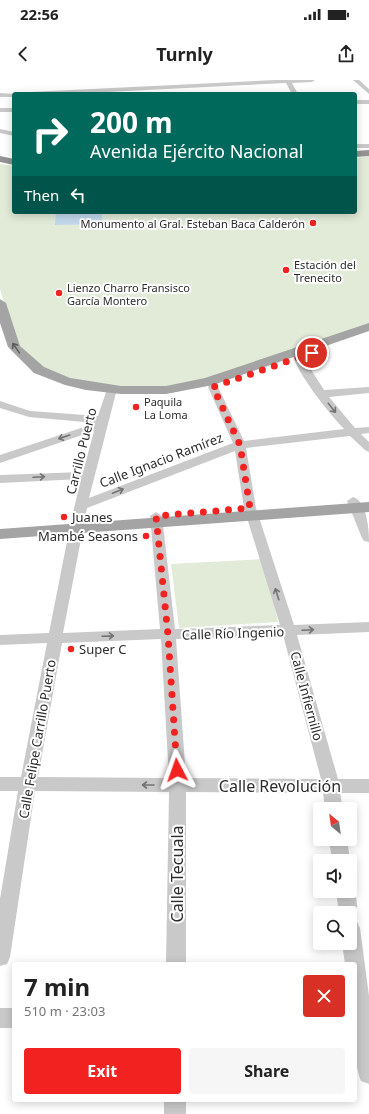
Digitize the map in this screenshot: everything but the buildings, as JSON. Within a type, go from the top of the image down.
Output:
[{"type":"highway","points":[[357,155],[369,153]]},
{"type":"main road","points":[[0,303],[14,346],[39,370],[65,380],[112,392],[150,391],[196,385],[369,334]]},
{"type":"main road","points":[[0,346],[17,365],[41,379],[70,388],[148,396],[174,394],[213,387],[369,327]]},
{"type":"main road","points":[[0,534],[77,525],[362,504]]},
{"type":"main road","points":[[0,526],[77,525]]},
{"type":"street","points":[[170,80],[175,91]]},
{"type":"street","points":[[65,92],[175,91],[207,83],[312,80]]},
{"type":"street","points":[[356,80],[369,92]]},
{"type":"street","points":[[287,81],[294,92]]},
{"type":"street","points":[[0,95],[12,95]]},
{"type":"street","points":[[357,102],[369,102]]},
{"type":"street","points":[[0,110],[12,110]]},
{"type":"street","points":[[0,131],[12,134]]},
{"type":"street","points":[[357,146],[369,146]]},
{"type":"street","points":[[297,355],[320,394],[350,432],[369,448]]},
{"type":"street","name":"Calle Infiernillo","points":[[213,387],[240,445],[251,512],[289,631],[331,786],[333,802]]},
{"type":"street","points":[[320,394],[369,390]]},
{"type":"street","name":"Carrillo Puerto","points":[[77,525],[88,475],[112,392]]},
{"type":"street","points":[[0,404],[29,414],[102,423]]},
{"type":"street","points":[[0,458],[102,423]]},
{"type":"street","name":"Calle Ignacio Ramírez","points":[[82,505],[240,445],[369,430]]},
{"type":"street","points":[[0,479],[88,475]]},
{"type":"street","points":[[362,504],[369,538]]},
{"type":"street","name":"Calle Tecuala","points":[[157,519],[168,635],[178,785],[176,962]]},
{"type":"street","name":"Calle Felipe Carrillo Puerto","points":[[0,957],[28,784],[77,525]]},
{"type":"street","name":"Calle Río Ingenio","points":[[0,640],[369,627]]},
{"type":"street","name":"Calle Revolución","points":[[0,784],[369,786]]},
{"type":"street","points":[[353,950],[355,962]]},
{"type":"street","points":[[357,980],[369,1073]]},
{"type":"street","points":[[0,1018],[12,1018]]},
{"type":"street","points":[[175,1102],[175,1114]]},
{"type":"green space","points":[[369,156],[369,324],[230,372],[174,386],[117,387],[68,379],[45,370],[15,342],[0,289],[0,164],[12,166],[12,214],[357,214],[357,158]]},
{"type":"green space","points":[[264,559],[278,622],[179,628],[171,564]]},
{"type":"water","points":[[56,214],[102,214],[102,224],[55,225]]},
{"type":"place","name":"Monumento al Gral. Esteban Baca Calderón","points":[[313,223]]},
{"type":"place","name":"Estación del Trenecito","points":[[286,270]]},
{"type":"place","name":"Lienzo Charro Fransisco García Montero","points":[[59,293]]},
{"type":"place","name":"Paquila La Loma","points":[[136,407]]},
{"type":"place","name":"Juanes","points":[[64,517]]},
{"type":"place","name":"Mambé Seasons","points":[[146,536]]},
{"type":"place","name":"Super C","points":[[71,649]]},
{"type":"route","points":[[177,770],[168,635],[156,516],[250,508],[240,445],[213,387],[312,353]]}]
